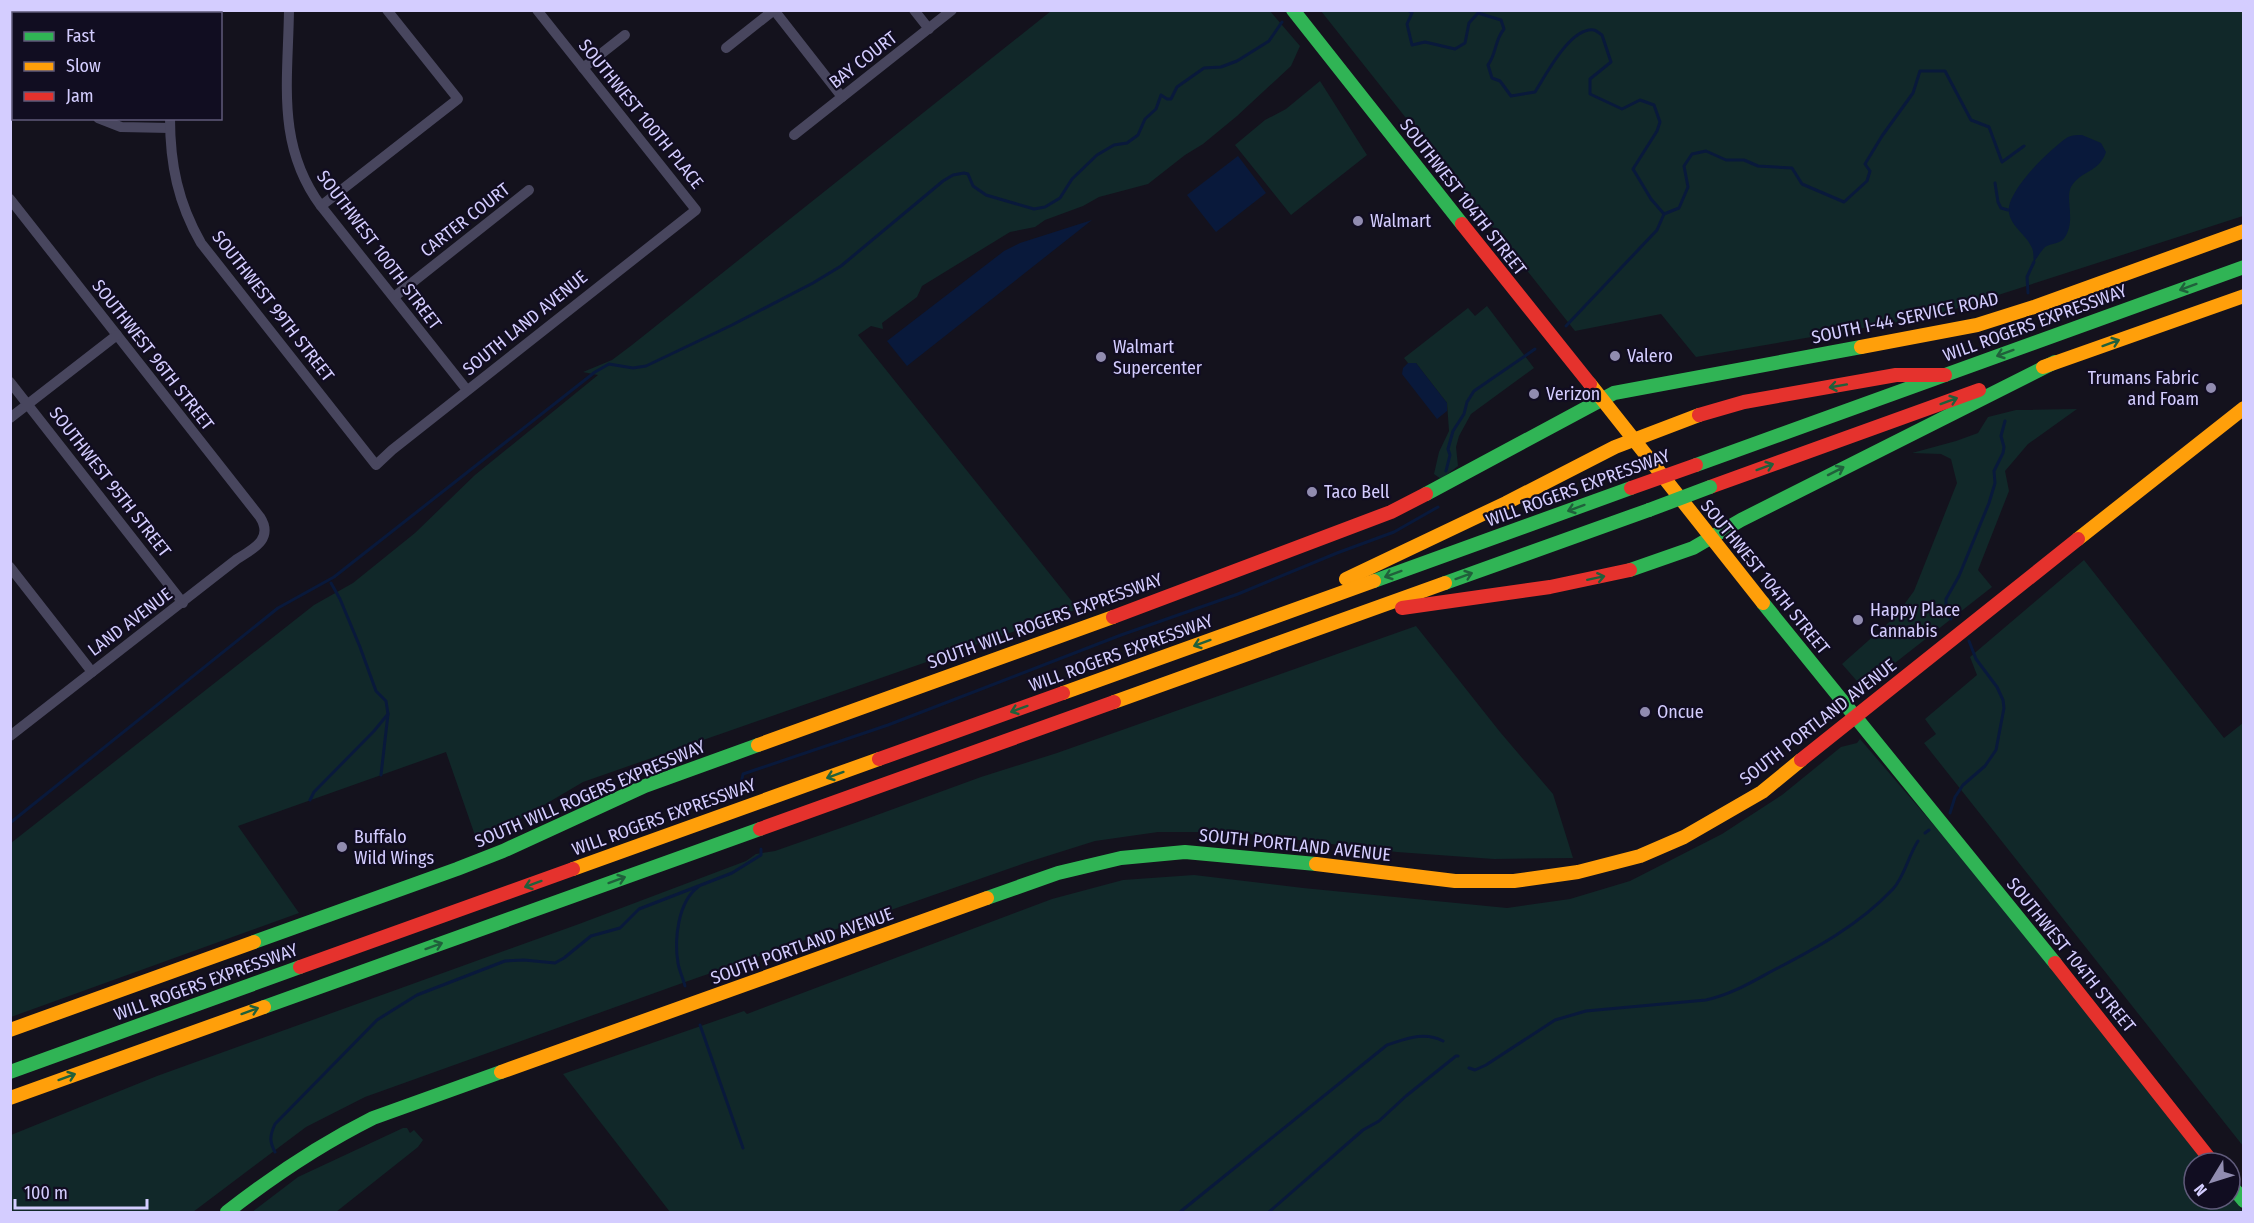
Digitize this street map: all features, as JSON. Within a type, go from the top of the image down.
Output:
[{"type":"main road","name":"SOUTHWEST 104TH STREET","points":[[1293,10],[1633,441],[2036,939],[2204,1151]]},
{"type":"main road","name":"SOUTH I-44 SERVICE ROAD","points":[[1601,400],[1614,393],[1977,325],[2034,307],[2244,231]]},
{"type":"main road","name":"WILL ROGERS EXPRESSWAY","points":[[10,1072],[2244,267]]},
{"type":"main road","points":[[11,1097],[2244,296]]},
{"type":"main road","points":[[1350,617],[1596,578],[1638,567],[1693,548],[1741,520],[2055,362]]},
{"type":"main road","points":[[1257,623],[1496,508],[1607,451],[1694,417],[1744,402],[1896,375],[1945,375]]},
{"type":"main road","name":"SOUTH WILL ROGERS EXPRESSWAY","points":[[10,1030],[457,869],[503,851],[645,786],[1391,512],[1601,400]]},
{"type":"main road","name":"SOUTH PORTLAND AVENUE","points":[[227,1212],[295,1161],[345,1131],[373,1118],[1059,873],[1121,858],[1185,852],[1287,860],[1455,881],[1514,881],[1578,872],[1640,856],[1684,837],[1762,792],[1854,716],[2244,408]]},
{"type":"street","name":"SOUTHWEST 100TH STREET","points":[[289,10],[288,118],[290,141],[302,176],[321,206],[467,390]]},
{"type":"street","points":[[321,206],[458,99],[387,10]]},
{"type":"street","name":"SOUTHWEST 100TH PLACE","points":[[537,10],[696,210]]},
{"type":"street","points":[[726,48],[774,10],[842,97]]},
{"type":"street","points":[[914,10],[929,29]]},
{"type":"street","name":"BAY COURT","points":[[794,135],[952,10]]},
{"type":"street","points":[[583,68],[625,35]]},
{"type":"street","points":[[103,120],[122,127],[170,123]]},
{"type":"street","name":"SOUTHWEST 99TH STREET","points":[[170,123],[171,158],[177,188],[185,212],[201,243],[376,465]]},
{"type":"street","name":"CARTER COURT","points":[[394,297],[529,190]]},
{"type":"street","name":"SOUTHWEST 96TH STREET","points":[[10,199],[260,517],[265,533]]},
{"type":"street","name":"SOUTH LAND AVENUE","points":[[376,465],[467,390],[696,210]]},
{"type":"street","points":[[10,418],[117,335]]},
{"type":"street","name":"SOUTHWEST 95TH STREET","points":[[10,382],[183,603]]},
{"type":"street","name":"LAND AVENUE","points":[[10,735],[257,546],[265,533]]},
{"type":"street","points":[[10,567],[92,672]]},
{"type":"green space","points":[[1051,11],[1270,11],[1300,46],[1291,66],[1237,116],[1148,184],[1099,197],[1083,206],[1045,220],[1035,227],[1010,232],[922,286],[917,297],[882,323],[883,329],[871,326],[858,335],[1078,609],[583,782],[478,844],[446,752],[238,826],[299,913],[11,1017],[11,843],[314,605],[353,583],[415,533],[475,475],[598,375],[583,372],[612,360],[632,345]]},
{"type":"green space","points":[[1321,11],[2243,11],[2243,216],[1933,316],[1696,357],[1661,314],[1575,331]]},
{"type":"green space","points":[[1320,81],[1367,155],[1291,215],[1235,145],[1265,120],[1286,109]]},
{"type":"green space","points":[[1487,306],[1534,368],[1471,414],[1459,436],[1456,447],[1458,466],[1441,479],[1434,474],[1439,452],[1449,431],[1447,403],[1416,363],[1408,363],[1404,358],[1468,308],[1475,316]]},
{"type":"green space","points":[[2077,409],[2028,444],[2005,471],[2009,491],[1978,570],[1992,587],[1863,688],[1842,664],[1895,617],[1914,591],[1957,483],[1951,459],[1941,454],[1912,453],[1978,433],[1988,417],[2016,410]]},
{"type":"green space","points":[[2084,560],[2224,738],[2243,723],[2243,1146],[1924,743],[1936,734],[1925,719],[1977,675],[1970,657]]},
{"type":"green space","points":[[1416,626],[1500,732],[1553,794],[1573,858],[1494,859],[1397,852],[1232,832],[1158,832],[1095,841],[1025,863],[688,981],[365,1097],[306,1127],[193,1212],[11,1212],[11,1135],[157,1076],[579,924],[746,861],[756,854],[775,851]]},
{"type":"green space","points":[[1860,739],[1987,887],[2196,1151],[2182,1151],[2182,1211],[2243,1212],[670,1212],[563,1074],[744,1011],[747,1014],[1052,899],[1123,880],[1194,875],[1507,908],[1570,899],[1630,881],[1722,834],[1782,795],[1841,747],[1857,743]]},
{"type":"green space","points":[[407,1128],[410,1133],[414,1130],[423,1140],[418,1147],[336,1212],[252,1212],[298,1177]]},
{"type":"water","points":[[2082,135],[2101,143],[2106,152],[2099,164],[2075,181],[2071,187],[2069,192],[2070,224],[2065,237],[2045,247],[2034,262],[2030,243],[2011,218],[2010,204],[2021,183],[2041,160],[2068,137]]},
{"type":"water","points":[[1238,156],[1266,193],[1216,232],[1187,195]]},
{"type":"water","points":[[1092,220],[907,366],[887,341],[1004,251],[1020,243]]},
{"type":"water","points":[[1408,363],[1416,363],[1447,403],[1447,411],[1437,419],[1402,374],[1403,368]]},
{"type":"waterway","points":[[1408,10],[1412,13],[1407,24],[1412,45],[1425,42],[1455,49],[1465,43],[1469,23],[1478,13],[1501,20],[1504,29],[1488,65],[1492,78],[1500,81],[1511,96],[1535,92],[1552,64],[1576,36],[1585,31],[1594,30],[1602,35],[1611,62],[1590,79],[1590,94],[1622,109],[1640,100],[1654,105],[1660,122],[1657,131],[1633,169],[1651,199],[1664,214]]},
{"type":"waterway","points":[[10,823],[278,608],[334,577],[595,372],[609,364],[633,368],[646,366],[813,283],[841,266],[953,175],[968,174],[973,186],[986,195],[1034,209],[1045,207],[1060,198],[1072,179],[1097,155],[1114,145],[1127,143],[1138,135],[1145,119],[1156,109],[1161,95],[1171,99],[1177,87],[1204,68],[1221,67],[1237,61],[1269,41],[1282,22]]},
{"type":"waterway","points":[[1566,326],[1657,230],[1664,214],[1679,208],[1688,187],[1684,166],[1692,154],[1706,151],[1726,160],[1744,160],[1758,166],[1792,168],[1802,184],[1844,202],[1867,181],[1870,171],[1865,164],[1913,93],[1920,71],[1945,71],[1971,120],[1989,127],[2002,162],[2024,146]]},
{"type":"waterway","points":[[1995,183],[1998,202],[2001,208],[2008,210]]},
{"type":"waterway","points":[[2028,293],[2027,277],[2034,262]]},
{"type":"waterway","points":[[1446,471],[1450,455],[1448,449],[1453,431],[1464,414],[1467,402],[1474,391],[1535,349]]},
{"type":"waterway","points":[[1951,619],[1946,613],[1946,599],[1959,576],[1989,503],[1995,483],[1994,471],[2003,453],[2001,436],[2005,421]]},
{"type":"waterway","points":[[740,789],[743,774],[888,725],[1121,635],[1238,594],[1394,532],[1438,507]]},
{"type":"waterway","points":[[310,800],[314,792],[388,714],[386,701],[376,691],[360,647],[331,583]]},
{"type":"waterway","points":[[1950,813],[1955,797],[1963,785],[1985,766],[1996,750],[2004,708],[1997,687],[1976,659],[1969,641]]},
{"type":"waterway","points":[[381,775],[388,714]]},
{"type":"waterway","points":[[1925,833],[1929,830]]},
{"type":"waterway","points":[[1469,1068],[1475,1070],[1486,1065],[1555,1020],[1586,1011],[1706,1000],[1748,984],[1820,945],[1866,914],[1897,884],[1918,841]]},
{"type":"waterway","points":[[275,1152],[271,1138],[275,1124],[377,1020],[417,995],[505,961],[555,963],[591,936],[620,928],[639,909],[732,873],[761,855],[761,849]]},
{"type":"waterway","points":[[685,986],[678,963],[677,932],[686,902],[698,887]]},
{"type":"waterway","points":[[700,1025],[743,1148]]},
{"type":"waterway","points":[[1180,1212],[1387,1045],[1422,1036],[1443,1041]]},
{"type":"waterway","points":[[1269,1212],[1363,1130],[1379,1121],[1406,1096],[1458,1056]]},
{"type":"traffic: fast","points":[[1293,10],[1462,224]]},
{"type":"traffic: fast","points":[[1696,465],[2244,267]]},
{"type":"traffic: fast","points":[[1426,494],[1614,393],[1861,347]]},
{"type":"traffic: fast","points":[[1630,570],[1693,548],[1741,520],[2055,362]]},
{"type":"traffic: fast","points":[[1649,510],[1710,487]]},
{"type":"traffic: fast","points":[[1374,581],[1631,488]]},
{"type":"traffic: fast","points":[[1445,583],[1649,510]]},
{"type":"traffic: fast","points":[[1763,603],[2055,963]]},
{"type":"traffic: fast","points":[[254,942],[457,869],[503,851],[645,786],[758,745]]},
{"type":"traffic: fast","points":[[264,1007],[760,829]]},
{"type":"traffic: fast","points":[[987,898],[1058,873],[1121,858],[1185,852],[1316,864]]},
{"type":"traffic: fast","points":[[10,1072],[300,967]]},
{"type":"traffic: fast","points":[[227,1212],[298,1161],[373,1118],[501,1072]]},
{"type":"traffic: slow","points":[[1861,347],[1977,325],[2034,307],[2244,231]]},
{"type":"traffic: slow","points":[[2043,367],[2244,296]]},
{"type":"traffic: slow","points":[[1590,384],[1763,603]]},
{"type":"traffic: slow","points":[[2078,539],[2244,408]]},
{"type":"traffic: slow","points":[[1346,579],[1506,503],[1615,447],[1699,415]]},
{"type":"traffic: slow","points":[[1063,693],[1374,581]]},
{"type":"traffic: slow","points":[[1114,702],[1445,583]]},
{"type":"traffic: slow","points":[[758,745],[1113,617]]},
{"type":"traffic: slow","points":[[573,869],[879,759]]},
{"type":"traffic: slow","points":[[1316,864],[1455,881],[1514,881],[1578,872],[1640,856],[1684,837],[1762,792],[1801,760]]},
{"type":"traffic: slow","points":[[501,1072],[987,898]]},
{"type":"traffic: slow","points":[[10,1030],[254,942]]},
{"type":"traffic: slow","points":[[10,1098],[264,1007]]},
{"type":"traffic: jam","points":[[1462,224],[1590,384]]},
{"type":"traffic: jam","points":[[1699,415],[1744,402],[1896,375],[1945,375]]},
{"type":"traffic: jam","points":[[1710,487],[1979,390]]},
{"type":"traffic: jam","points":[[1631,488],[1696,465]]},
{"type":"traffic: jam","points":[[1113,617],[1391,512],[1426,494]]},
{"type":"traffic: jam","points":[[1801,760],[2078,539]]},
{"type":"traffic: jam","points":[[1402,608],[1550,587],[1630,570]]},
{"type":"traffic: jam","points":[[879,759],[1063,693]]},
{"type":"traffic: jam","points":[[760,829],[1114,702]]},
{"type":"traffic: jam","points":[[300,967],[573,869]]},
{"type":"traffic: jam","points":[[2055,963],[2204,1151]]},
{"type":"place","name":"Walmart","points":[[1358,221]]},
{"type":"place","name":"Valero","points":[[1615,356]]},
{"type":"place","name":"Walmart Supercenter","points":[[1101,357]]},
{"type":"place","name":"Trumans Fabric and Foam","points":[[2211,388]]},
{"type":"place","name":"Verizon","points":[[1534,394]]},
{"type":"place","name":"Taco Bell","points":[[1312,492]]},
{"type":"place","name":"Happy Place Cannabis","points":[[1858,620]]},
{"type":"place","name":"Oncue","points":[[1645,712]]},
{"type":"place","name":"Buffalo Wild Wings","points":[[342,847]]}]
